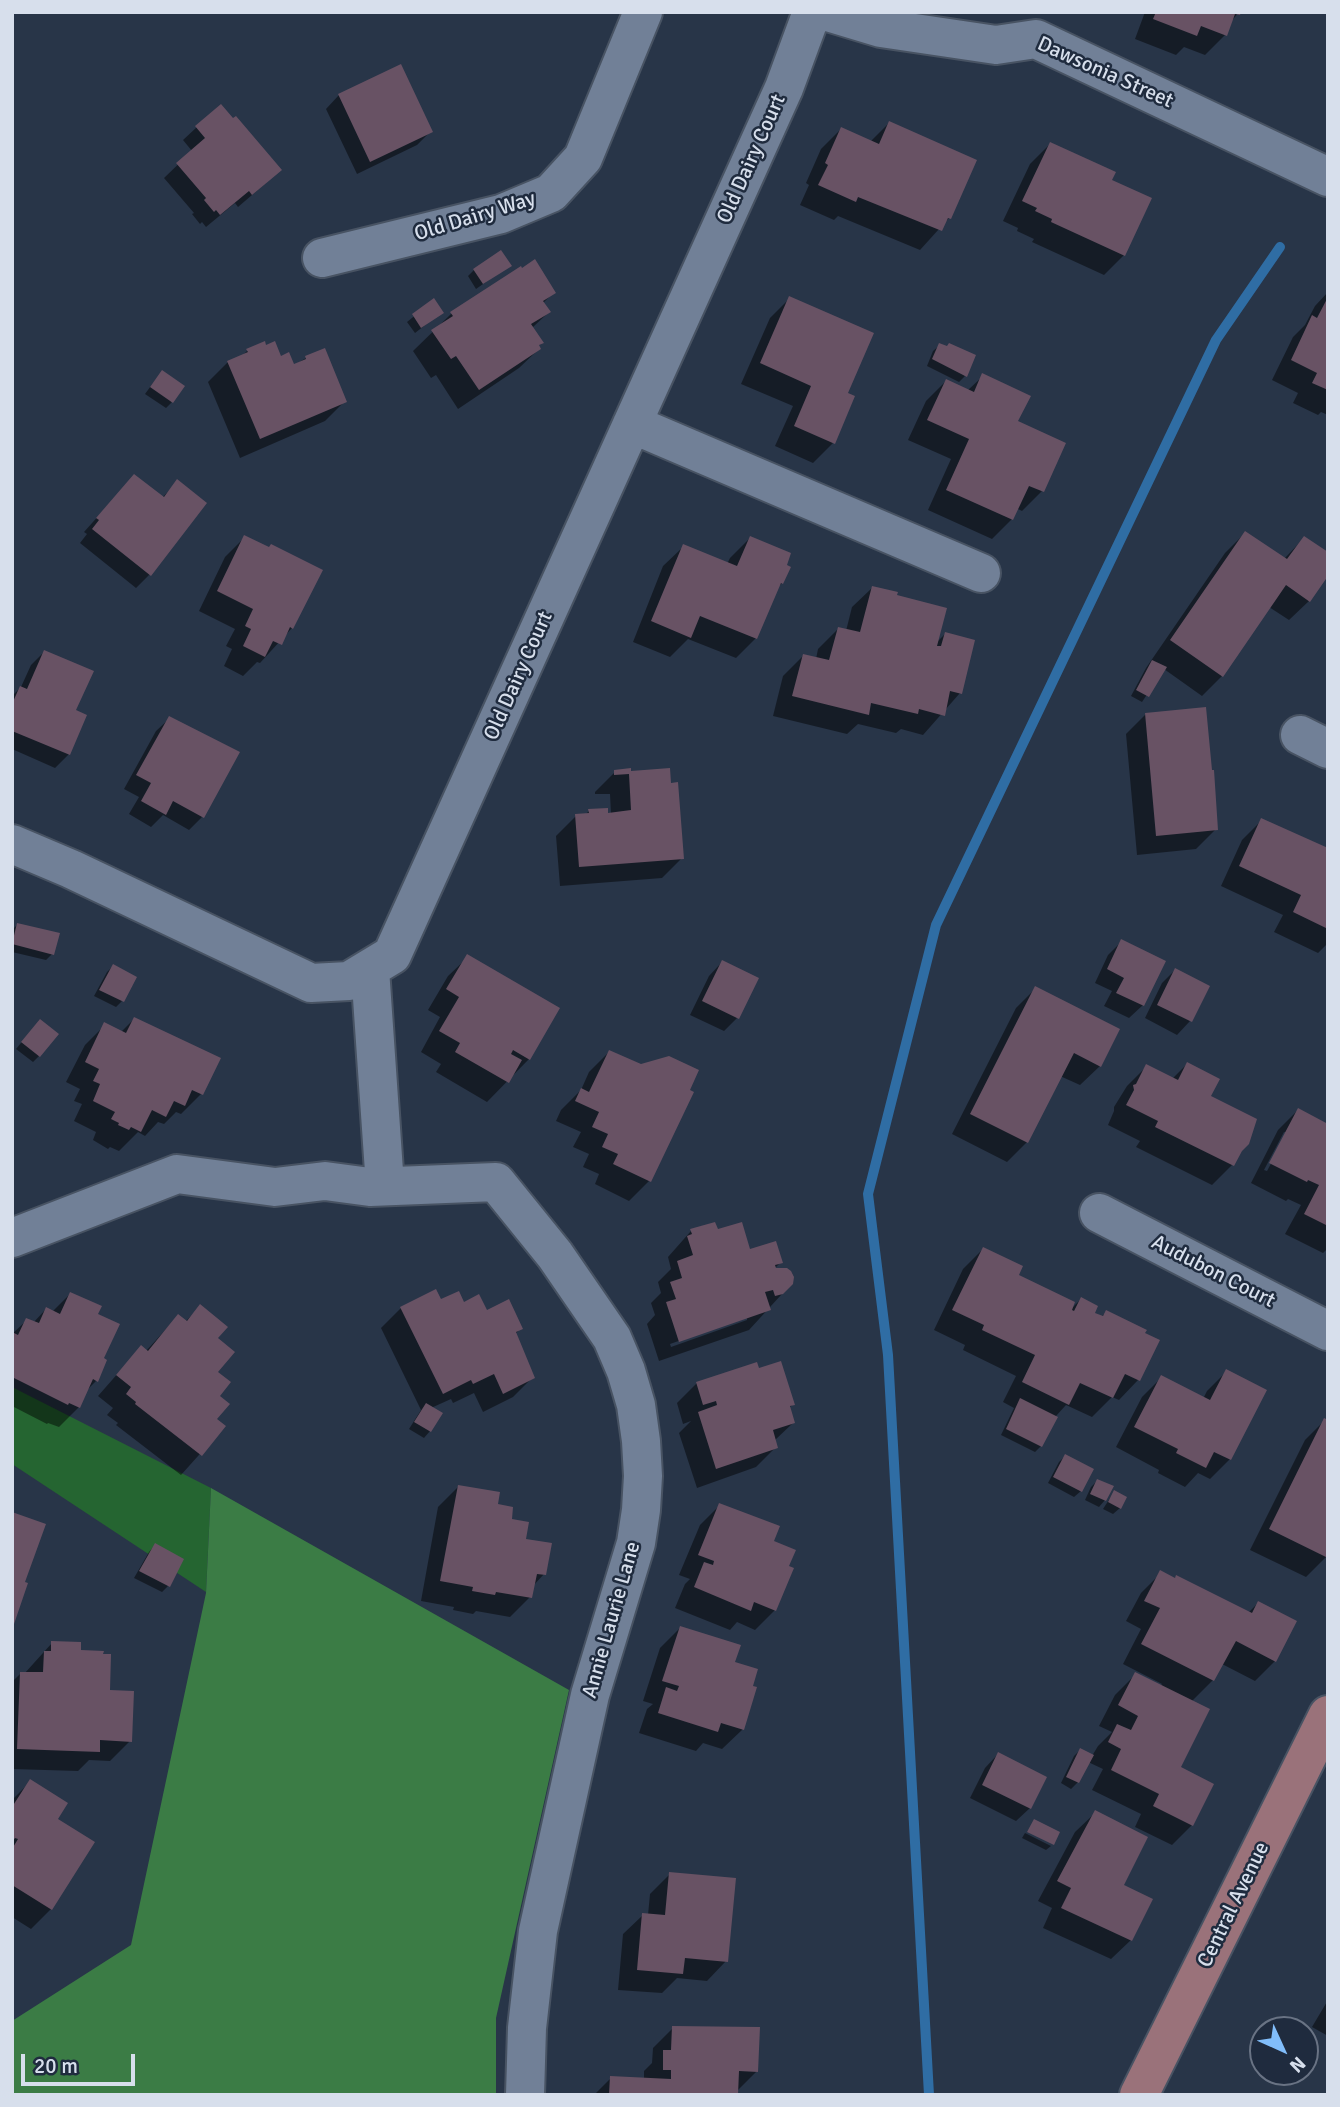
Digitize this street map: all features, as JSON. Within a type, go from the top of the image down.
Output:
[{"type":"main road","name":"Central Avenue","points":[[1139,2095],[1328,1715]]},
{"type":"street","name":"Old Dairy Way","points":[[322,258],[501,214],[551,193],[583,158],[643,12]]},
{"type":"street","name":"Old Dairy Court","points":[[12,844],[71,869],[311,983],[349,981],[392,956],[784,88],[812,12]]},
{"type":"street","name":"Dawsonia Street","points":[[828,12],[881,28],[996,45],[1035,25],[1328,177]]},
{"type":"street","points":[[632,424],[981,573]]},
{"type":"street","points":[[12,1238],[177,1174],[275,1187],[325,1181],[370,1187],[385,1186],[370,969]]},
{"type":"street","name":"Annie Laurie Lane","points":[[385,1186],[496,1182],[555,1255],[612,1338],[636,1405],[643,1476],[636,1543],[590,1695],[538,1931],[527,2028],[525,2095]]},
{"type":"street","name":"Audubon Court","points":[[1098,1213],[1328,1331]]},
{"type":"green space","points":[[12,1387],[211,1488],[206,1592],[12,1464]]},
{"type":"green space","points":[[211,1488],[569,1690],[496,2018],[496,2095],[12,2095],[12,2021],[131,1945],[206,1593]]},
{"type":"building","points":[[1156,12],[1241,12],[1240,15],[1235,14],[1227,36],[1201,26],[1197,36],[1153,19]]},
{"type":"building","points":[[401,64],[433,132],[370,162],[338,94]]},
{"type":"building","points":[[221,104],[233,118],[236,116],[282,170],[252,195],[249,191],[220,215],[216,210],[214,212],[204,200],[206,198],[176,163],[205,138],[195,126]]},
{"type":"building","points":[[889,121],[977,160],[951,219],[948,218],[942,231],[858,197],[856,202],[818,185],[841,127],[879,144]]},
{"type":"building","points":[[1050,142],[1116,172],[1112,180],[1152,198],[1125,256],[1051,222],[1052,219],[1035,211],[1037,208],[1022,201]]},
{"type":"building","points":[[501,250],[512,266],[483,284],[473,269]]},
{"type":"building","points":[[535,259],[556,293],[543,301],[551,312],[531,324],[544,343],[539,345],[541,349],[479,390],[456,356],[451,359],[431,330],[453,316],[450,312]]},
{"type":"building","points":[[789,296],[874,333],[848,393],[855,396],[835,444],[794,426],[811,386],[760,363]]},
{"type":"building","points":[[1328,297],[1328,390],[1312,383],[1317,373],[1291,360],[1312,315],[1317,318]]},
{"type":"building","points":[[434,298],[444,313],[421,328],[412,314]]},
{"type":"building","points":[[265,341],[266,345],[275,341],[281,356],[289,352],[294,364],[325,348],[347,402],[260,439],[227,361]]},
{"type":"building","points":[[939,343],[947,346],[949,343],[976,355],[967,377],[932,359]]},
{"type":"building","points":[[162,370],[185,386],[173,403],[150,387]]},
{"type":"building","points":[[982,373],[1031,396],[1018,421],[1066,443],[1044,492],[1029,486],[1013,520],[946,490],[969,439],[927,420],[946,379],[974,392]]},
{"type":"building","points":[[134,474],[164,497],[177,479],[207,503],[151,576],[92,529],[99,520],[96,518]]},
{"type":"building","points":[[1245,531],[1287,559],[1304,536],[1328,552],[1328,576],[1310,602],[1286,585],[1223,677],[1170,640]]},
{"type":"building","points":[[244,535],[269,547],[271,544],[323,570],[293,629],[290,627],[282,645],[273,641],[265,657],[243,646],[251,629],[245,626],[253,609],[217,591]]},
{"type":"building","points":[[750,536],[791,553],[787,565],[791,567],[783,584],[781,583],[757,639],[700,616],[691,638],[651,621],[683,544],[737,566]]},
{"type":"building","points":[[872,586],[947,608],[937,646],[941,646],[945,632],[975,640],[962,694],[950,691],[945,716],[919,709],[918,714],[871,703],[869,715],[792,696],[803,654],[829,660],[838,627],[860,632]]},
{"type":"building","points":[[44,650],[94,671],[76,710],[87,715],[70,755],[12,731],[12,704],[20,686],[27,689]]},
{"type":"building","points":[[1152,660],[1167,667],[1149,697],[1136,690]]},
{"type":"building","points":[[1206,707],[1218,830],[1156,836],[1145,713]]},
{"type":"building","points":[[169,716],[240,752],[204,818],[173,801],[166,815],[141,801],[151,783],[136,775]]},
{"type":"building","points":[[631,768],[631,771],[670,768],[671,783],[678,782],[684,859],[579,867],[575,814],[589,813],[588,809],[608,808],[608,813],[631,810],[629,774],[614,775],[614,770]]},
{"type":"building","points":[[1261,818],[1328,848],[1328,929],[1293,912],[1301,895],[1239,866]]},
{"type":"building","points":[[17,923],[60,933],[54,955],[12,944]]},
{"type":"building","points":[[1121,939],[1166,961],[1144,1006],[1116,993],[1124,978],[1107,969]]},
{"type":"building","points":[[467,954],[560,1008],[530,1060],[513,1050],[511,1054],[522,1060],[509,1083],[455,1052],[460,1043],[439,1031],[459,997],[446,989]]},
{"type":"building","points":[[722,960],[759,978],[739,1019],[702,1001]]},
{"type":"building","points":[[113,964],[137,977],[124,1002],[99,990]]},
{"type":"building","points":[[1175,968],[1210,986],[1192,1022],[1157,1005]]},
{"type":"building","points":[[1035,986],[1120,1029],[1101,1067],[1074,1053],[1028,1143],[970,1114]]},
{"type":"building","points":[[134,1017],[221,1058],[203,1095],[192,1090],[185,1106],[174,1101],[166,1117],[152,1110],[141,1132],[118,1125],[119,1123],[111,1119],[115,1112],[93,1101],[100,1084],[93,1081],[99,1069],[85,1062],[104,1022],[126,1033]]},
{"type":"building","points":[[40,1019],[59,1034],[40,1057],[21,1042]]},
{"type":"building","points":[[609,1050],[641,1064],[669,1056],[699,1070],[690,1090],[694,1092],[651,1182],[613,1164],[618,1154],[602,1147],[608,1134],[592,1127],[599,1112],[575,1101],[581,1088],[589,1092]]},
{"type":"building","points":[[1187,1062],[1220,1079],[1211,1096],[1257,1119],[1249,1144],[1234,1166],[1155,1127],[1158,1121],[1126,1105],[1134,1090],[1133,1085],[1146,1064],[1178,1080]]},
{"type":"building","points":[[1298,1108],[1328,1124],[1328,1226],[1304,1214],[1319,1185],[1269,1163]]},
{"type":"building","points":[[715,1222],[718,1229],[742,1222],[750,1249],[776,1241],[783,1263],[775,1265],[776,1268],[787,1268],[791,1271],[793,1284],[783,1294],[775,1296],[773,1290],[765,1292],[771,1310],[679,1342],[666,1302],[676,1299],[670,1282],[682,1278],[677,1261],[693,1255],[687,1236],[692,1234],[690,1229]]},
{"type":"building","points":[[983,1247],[1023,1266],[1019,1275],[1075,1302],[1072,1310],[1074,1311],[1081,1297],[1098,1306],[1095,1313],[1103,1316],[1106,1310],[1147,1330],[1145,1333],[1160,1340],[1140,1381],[1125,1374],[1113,1398],[1080,1383],[1069,1405],[1022,1382],[1035,1355],[982,1330],[984,1325],[952,1310]]},
{"type":"building","points":[[436,1289],[441,1299],[459,1291],[464,1302],[479,1294],[487,1310],[509,1299],[523,1329],[516,1332],[535,1378],[503,1394],[494,1374],[473,1384],[471,1380],[443,1394],[400,1307]]},
{"type":"building","points":[[70,1292],[102,1306],[98,1314],[120,1324],[104,1358],[107,1360],[98,1382],[93,1379],[80,1408],[69,1403],[68,1405],[12,1377],[12,1332],[18,1335],[26,1318],[39,1323],[46,1307],[60,1314]]},
{"type":"building","points":[[200,1304],[228,1327],[218,1338],[235,1352],[218,1372],[231,1382],[220,1396],[230,1404],[217,1419],[226,1426],[202,1456],[135,1404],[126,1394],[131,1387],[116,1375],[141,1345],[148,1351],[178,1314],[187,1321]]},
{"type":"building","points":[[781,1361],[795,1405],[790,1406],[795,1423],[773,1430],[778,1448],[716,1469],[698,1412],[717,1405],[716,1401],[703,1405],[696,1382],[757,1362],[759,1368]]},
{"type":"building","points":[[1226,1369],[1267,1390],[1231,1460],[1214,1452],[1206,1468],[1176,1453],[1178,1449],[1134,1427],[1161,1375],[1210,1400]]},
{"type":"building","points":[[1020,1398],[1058,1417],[1042,1447],[1006,1429]]},
{"type":"building","points":[[426,1403],[443,1413],[431,1432],[414,1422]]},
{"type":"building","points":[[1324,1418],[1328,1420],[1328,1558],[1269,1529]]},
{"type":"building","points":[[1065,1454],[1094,1469],[1082,1492],[1053,1477]]},
{"type":"building","points":[[1097,1479],[1114,1486],[1106,1501],[1090,1494]]},
{"type":"building","points":[[458,1485],[500,1492],[498,1504],[513,1507],[512,1519],[529,1522],[526,1539],[552,1543],[546,1575],[537,1574],[532,1598],[472,1591],[473,1587],[440,1581]]},
{"type":"building","points":[[1114,1490],[1127,1497],[1121,1509],[1108,1502]]},
{"type":"building","points":[[719,1503],[780,1526],[774,1541],[796,1550],[789,1566],[794,1568],[776,1611],[754,1602],[751,1611],[694,1587],[704,1562],[713,1565],[714,1561],[698,1555]]},
{"type":"building","points":[[12,1512],[46,1524],[25,1582],[28,1583],[13,1627]]},
{"type":"building","points":[[155,1543],[184,1559],[170,1587],[139,1571]]},
{"type":"building","points":[[1160,1570],[1175,1578],[1176,1575],[1252,1613],[1258,1601],[1297,1621],[1276,1662],[1236,1641],[1214,1681],[1141,1644],[1160,1608],[1144,1601]]},
{"type":"building","points":[[680,1626],[741,1645],[735,1662],[758,1669],[753,1686],[757,1687],[744,1730],[721,1723],[718,1732],[658,1713],[666,1687],[677,1691],[679,1686],[662,1681]]},
{"type":"building","points":[[51,1641],[81,1642],[81,1650],[111,1654],[110,1690],[134,1691],[132,1742],[100,1740],[100,1752],[17,1749],[20,1672],[43,1672],[44,1651],[51,1651]]},
{"type":"building","points":[[1135,1672],[1210,1709],[1181,1767],[1214,1784],[1193,1826],[1153,1806],[1159,1794],[1111,1770],[1121,1749],[1108,1742],[1117,1724],[1131,1730],[1138,1716],[1118,1705]]},
{"type":"building","points":[[1080,1748],[1094,1755],[1079,1783],[1066,1777]]},
{"type":"building","points":[[998,1752],[1047,1777],[1031,1809],[982,1785]]},
{"type":"building","points":[[30,1779],[68,1803],[58,1819],[95,1842],[52,1910],[12,1885],[12,1849],[18,1839],[15,1838],[12,1842],[12,1807]]},
{"type":"building","points":[[1095,1810],[1148,1837],[1124,1885],[1153,1899],[1132,1941],[1061,1908],[1071,1888],[1057,1881]]},
{"type":"building","points":[[1034,1819],[1060,1832],[1054,1845],[1027,1832]]},
{"type":"building","points":[[669,1872],[736,1878],[728,1962],[685,1958],[683,1974],[637,1970],[642,1913],[665,1915]]},
{"type":"building","points":[[672,2026],[760,2027],[758,2072],[739,2071],[738,2095],[609,2095],[610,2076],[671,2079],[671,2070],[663,2070],[663,2050],[671,2050]]},
{"type":"waterway","points":[[929,2095],[888,1355],[868,1194],[936,925],[1216,340],[1280,247]]}]
